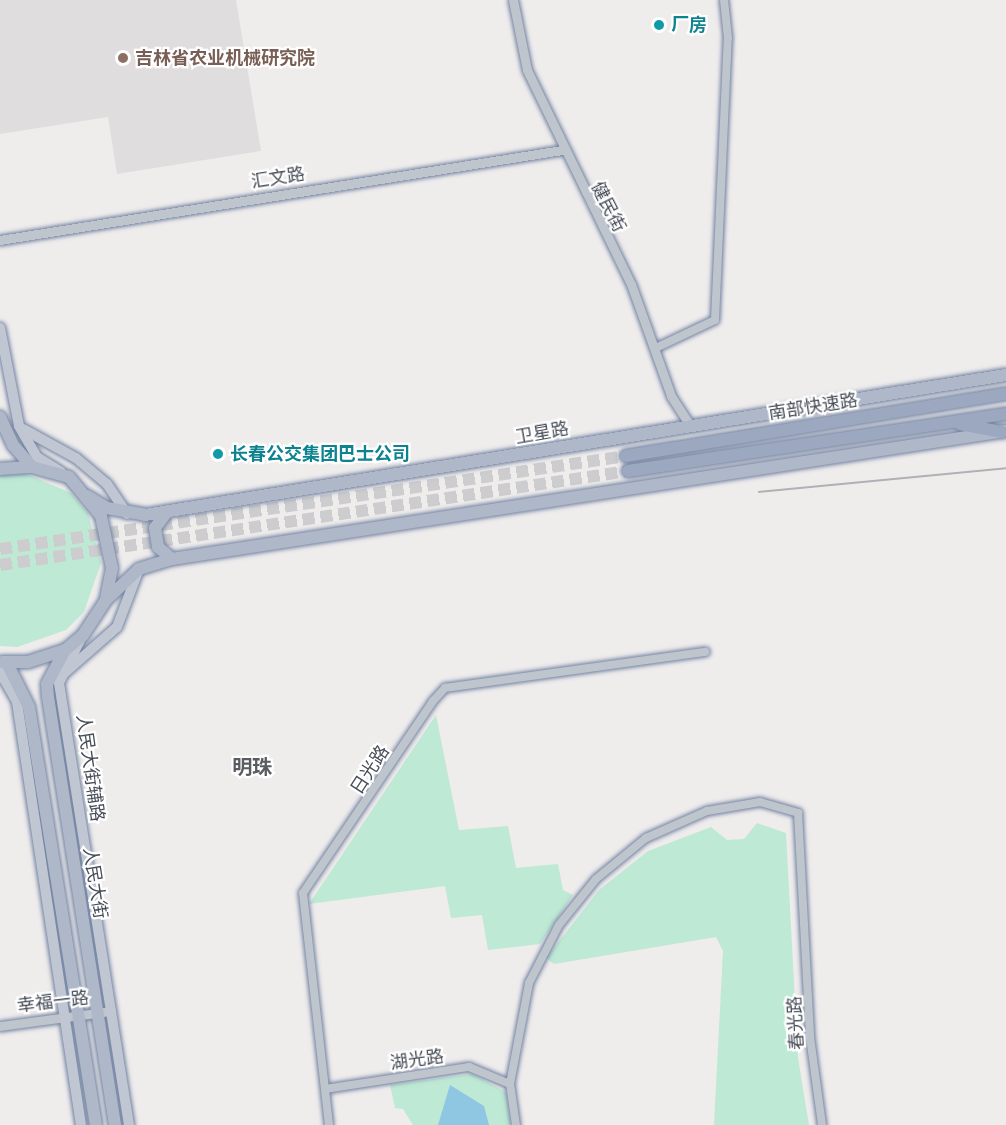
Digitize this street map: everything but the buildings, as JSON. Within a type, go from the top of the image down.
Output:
[{"type":"highway","points":[[968,400],[1006,387]]},
{"type":"highway","name":"南部快速路","points":[[626,456],[1006,394]]},
{"type":"highway","name":"南部快速路","points":[[628,471],[1006,414]]},
{"type":"highway","points":[[950,422],[1004,431]]},
{"type":"main road","points":[[0,328],[19,426],[37,457],[69,477],[87,496],[108,536],[112,568],[106,600]]},
{"type":"main road","name":"卫星路","points":[[87,496],[127,514],[167,512],[689,424],[1006,375]]},
{"type":"main road","points":[[0,417],[13,445],[32,467]]},
{"type":"main road","points":[[19,426],[76,458],[106,484],[127,514]]},
{"type":"main road","points":[[61,676],[83,635],[106,600],[138,569],[172,559],[1004,431]]},
{"type":"main road","points":[[0,469],[32,467],[69,477]]},
{"type":"main road","points":[[167,512],[154,528],[158,547],[172,559]]},
{"type":"main road","points":[[61,676],[117,627],[138,569]]},
{"type":"main road","points":[[81,1125],[17,702],[2,670],[65,650],[83,635]]},
{"type":"main road","name":"人民大街","points":[[65,650],[47,684],[115,1125]]},
{"type":"main road","name":"人民大街","points":[[2,670],[29,707],[96,1125]]},
{"type":"main road","name":"人民大街辅路","points":[[61,676],[129,1125]]},
{"type":"street","name":"健民街","points":[[513,0],[527,70],[562,150],[631,284],[656,348],[671,396],[689,424]]},
{"type":"street","points":[[656,348],[715,320],[728,38],[724,0]]},
{"type":"street","name":"汇文路","points":[[0,240],[562,150]]},
{"type":"street","name":"日光路","points":[[329,1125],[303,893],[433,701],[445,688],[706,652]]},
{"type":"street","name":"春光路","points":[[510,1084],[529,983],[559,926],[596,879],[646,838],[732,806],[760,802],[798,813],[807,919],[810,1037],[822,1125]]},
{"type":"street","name":"幸福一路","points":[[0,1026],[111,1011]]},
{"type":"street","name":"湖光路","points":[[325,1089],[469,1067],[510,1084]]},
{"type":"street","points":[[510,1084],[516,1125]]},
{"type":"shaded area","name":"吉林省农业机械研究院","points":[[0,0],[236,0],[261,151],[117,174],[108,117],[0,134]]},
{"type":"green space","points":[[24,473],[71,493],[88,513],[101,563],[84,612],[66,630],[17,647],[0,646],[0,474]]},
{"type":"green space","points":[[436,715],[459,830],[508,826],[516,868],[558,864],[563,890],[573,895],[540,944],[488,950],[482,915],[451,918],[445,886],[309,904]]},
{"type":"green space","points":[[757,823],[786,833],[798,1058],[809,1125],[714,1125],[723,951],[716,937],[554,964],[546,958],[599,890],[648,851],[711,827],[727,840],[744,839]]},
{"type":"green space","points":[[472,1074],[506,1092],[511,1125],[413,1125],[403,1109],[395,1108],[390,1085]]},
{"type":"water","points":[[450,1085],[484,1106],[489,1125],[438,1125]]},
{"type":"tunnel","points":[[0,549],[626,456]]},
{"type":"tunnel","points":[[0,565],[628,471]]},
{"type":"tram line","points":[[759,492],[1006,468]]},
{"type":"place","name":"厂房","points":[[659,25]]},
{"type":"place","name":"吉林省农业机械研究院","points":[[123,58]]},
{"type":"place","name":"长春公交集团巴士公司","points":[[218,454]]},
{"type":"district","name":"明珠","points":[[252,767]]}]
